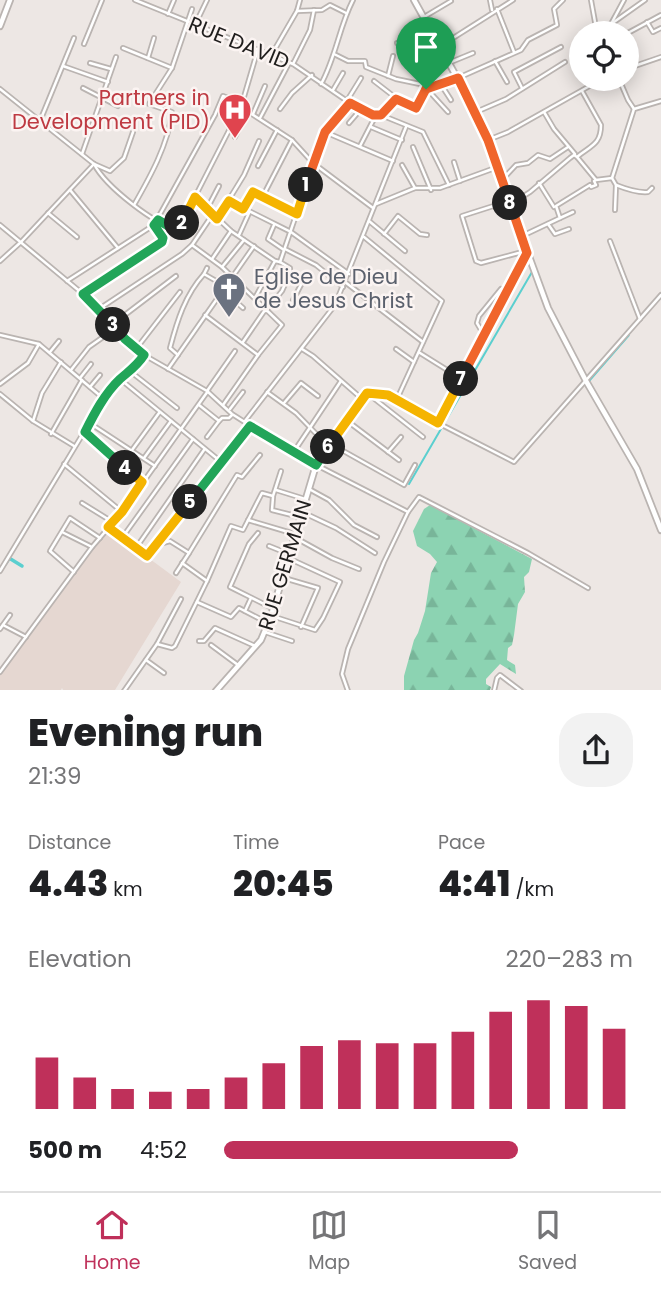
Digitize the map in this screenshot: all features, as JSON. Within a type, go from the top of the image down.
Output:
[{"type":"street","points":[[0,26],[10,0]]},
{"type":"street","points":[[84,44],[102,0]]},
{"type":"street","name":"RUE DAVID","points":[[135,0],[291,63],[348,102],[376,116]]},
{"type":"street","points":[[145,5],[148,0]]},
{"type":"street","points":[[168,14],[174,0]]},
{"type":"street","points":[[195,25],[207,0]]},
{"type":"street","points":[[272,54],[297,11],[300,0]]},
{"type":"street","points":[[297,11],[322,10],[333,0]]},
{"type":"street","points":[[321,84],[353,0]]},
{"type":"street","points":[[415,0],[476,112],[548,308],[637,469],[661,530]]},
{"type":"street","points":[[490,0],[514,53]]},
{"type":"street","points":[[444,50],[450,40],[512,0]]},
{"type":"street","points":[[374,81],[397,99],[416,108],[426,88],[458,78],[514,53],[522,49],[528,40],[557,25],[554,9],[563,0]]},
{"type":"street","points":[[591,0],[595,21]]},
{"type":"street","points":[[613,21],[624,0]]},
{"type":"street","points":[[615,21],[645,0]]},
{"type":"street","points":[[424,17],[451,1]]},
{"type":"street","points":[[330,5],[347,13]]},
{"type":"street","points":[[134,205],[161,150],[172,118],[172,112],[149,104],[172,68],[192,9]]},
{"type":"street","points":[[260,118],[310,30],[314,10]]},
{"type":"street","points":[[639,27],[661,15]]},
{"type":"street","points":[[647,22],[653,32],[661,28]]},
{"type":"street","points":[[397,43],[436,37]]},
{"type":"street","points":[[40,121],[74,38]]},
{"type":"street","points":[[148,58],[154,38]]},
{"type":"street","points":[[522,88],[514,72],[561,47]]},
{"type":"street","points":[[123,48],[172,68]]},
{"type":"street","points":[[94,164],[100,175],[134,205],[178,230],[240,105],[258,49]]},
{"type":"street","points":[[450,62],[473,52]]},
{"type":"street","points":[[334,54],[345,60],[365,61],[366,67],[420,84],[448,112]]},
{"type":"street","points":[[388,76],[393,56]]},
{"type":"street","points":[[82,154],[116,57]]},
{"type":"street","points":[[639,65],[661,57]]},
{"type":"street","points":[[495,61],[507,82]]},
{"type":"street","points":[[476,112],[506,99],[565,62]]},
{"type":"street","points":[[90,63],[111,69]]},
{"type":"street","points":[[63,66],[108,82]]},
{"type":"street","points":[[333,90],[343,73]]},
{"type":"street","points":[[280,109],[292,93],[312,75]]},
{"type":"street","points":[[255,298],[285,250],[325,132],[348,102],[360,78]]},
{"type":"street","points":[[440,83],[451,100]]},
{"type":"street","points":[[253,114],[265,86]]},
{"type":"street","points":[[83,88],[118,106]]},
{"type":"street","points":[[0,89],[94,164],[110,171],[124,158],[133,132]]},
{"type":"street","points":[[488,140],[508,132],[582,91],[602,128],[593,147],[577,157],[574,155],[510,202],[462,216],[476,261],[481,263],[527,252]]},
{"type":"street","points":[[615,210],[616,185],[612,178],[634,109],[625,91]]},
{"type":"street","points":[[67,281],[154,225],[223,96],[292,140],[313,163],[373,208]]},
{"type":"street","points":[[359,147],[376,116],[381,115],[397,99]]},
{"type":"street","points":[[634,109],[661,101]]},
{"type":"street","points":[[349,123],[360,109]]},
{"type":"street","points":[[235,136],[248,111]]},
{"type":"street","points":[[544,112],[568,147],[596,180],[596,185],[590,185],[556,207]]},
{"type":"street","points":[[381,115],[423,132],[449,185]]},
{"type":"street","points":[[371,127],[402,141]]},
{"type":"street","points":[[244,422],[335,305],[406,127]]},
{"type":"street","points":[[258,166],[277,130]]},
{"type":"street","points":[[325,132],[393,161]]},
{"type":"street","points":[[262,197],[292,140]]},
{"type":"street","points":[[217,219],[259,142]]},
{"type":"street","points":[[413,147],[431,190]]},
{"type":"street","points":[[501,181],[516,165],[528,163],[538,155],[550,159],[568,147]]},
{"type":"street","points":[[454,162],[460,181]]},
{"type":"street","points":[[0,261],[94,164]]},
{"type":"street","points":[[402,165],[415,188]]},
{"type":"street","points":[[376,204],[415,188],[431,190],[497,167]]},
{"type":"street","points":[[596,180],[612,178]]},
{"type":"street","points":[[539,183],[556,207],[560,218]]},
{"type":"street","points":[[616,185],[643,193],[652,188]]},
{"type":"street","points":[[208,208],[219,186]]},
{"type":"street","points":[[70,190],[118,248]]},
{"type":"street","points":[[243,209],[252,193],[297,214]]},
{"type":"street","points":[[195,197],[231,231],[290,268],[282,291],[242,343]]},
{"type":"street","points":[[229,201],[291,232],[349,274]]},
{"type":"street","points":[[522,236],[573,212]]},
{"type":"street","points":[[48,213],[77,237]]},
{"type":"street","points":[[239,235],[249,213]]},
{"type":"street","points":[[99,309],[179,257],[192,245],[213,214]]},
{"type":"street","points":[[384,234],[398,216],[420,234],[427,235]]},
{"type":"street","points":[[369,221],[405,251]]},
{"type":"street","points":[[548,224],[555,234],[569,229]]},
{"type":"street","points":[[0,225],[83,294],[144,355],[207,391],[244,422],[293,453],[408,512]]},
{"type":"street","points":[[83,294],[162,242],[163,238],[154,225]]},
{"type":"street","points":[[274,225],[268,239],[316,265],[423,343]]},
{"type":"street","points":[[212,259],[231,231]]},
{"type":"street","points":[[363,236],[442,301],[397,400]]},
{"type":"street","points":[[222,267],[245,239]]},
{"type":"street","points":[[610,241],[640,319]]},
{"type":"street","points":[[192,245],[222,267],[282,326],[223,405]]},
{"type":"street","points":[[168,369],[254,246]]},
{"type":"street","points":[[438,424],[527,252]]},
{"type":"street","points":[[178,355],[170,348],[180,313],[192,288],[207,268]]},
{"type":"street","points":[[290,273],[304,279],[292,300]]},
{"type":"street","points":[[204,274],[243,308]]},
{"type":"street","points":[[71,370],[89,347],[176,276]]},
{"type":"street","points":[[485,336],[478,325],[479,317],[501,289],[507,293]]},
{"type":"street","points":[[136,349],[180,292]]},
{"type":"street","points":[[367,393],[379,393],[397,400],[514,462],[661,295]]},
{"type":"street","points":[[205,315],[258,355]]},
{"type":"street","points":[[0,335],[39,344],[104,399]]},
{"type":"street","points":[[50,353],[59,341]]},
{"type":"street","points":[[0,384],[28,363],[39,344]]},
{"type":"street","points":[[301,349],[313,356],[361,398]]},
{"type":"street","points":[[396,349],[414,362]]},
{"type":"street","points":[[0,672],[92,547],[122,512],[235,351]]},
{"type":"street","points":[[420,353],[452,373]]},
{"type":"street","points":[[0,572],[104,399],[144,355]]},
{"type":"street","points":[[33,421],[42,393],[61,362]]},
{"type":"street","points":[[51,434],[91,364]]},
{"type":"street","points":[[131,372],[177,408]]},
{"type":"street","points":[[90,387],[100,374]]},
{"type":"street","points":[[120,379],[221,462]]},
{"type":"street","points":[[293,453],[341,381]]},
{"type":"street","points":[[284,403],[301,383],[318,396]]},
{"type":"street","points":[[208,437],[222,418],[229,418],[243,392]]},
{"type":"street","points":[[267,392],[284,403],[330,445],[403,487],[415,465]]},
{"type":"street","points":[[367,393],[423,438]]},
{"type":"street","name":"RUE GERMAIN","points":[[217,690],[265,632],[316,465],[367,393]]},
{"type":"street","points":[[0,394],[51,434],[75,447]]},
{"type":"street","points":[[199,405],[219,422]]},
{"type":"street","points":[[132,450],[159,412]]},
{"type":"street","points":[[346,420],[399,460]]},
{"type":"street","points":[[144,458],[171,421]]},
{"type":"street","points":[[89,425],[100,429],[155,466]]},
{"type":"street","points":[[108,527],[147,556],[250,426]]},
{"type":"street","points":[[85,432],[142,482]]},
{"type":"street","points":[[388,452],[401,437]]},
{"type":"street","points":[[122,538],[193,439]]},
{"type":"street","points":[[136,548],[205,449]]},
{"type":"street","points":[[176,573],[237,475],[242,477],[260,455]]},
{"type":"street","points":[[64,464],[122,512]]},
{"type":"street","points":[[281,471],[273,496],[272,510],[301,514],[336,528],[375,553]]},
{"type":"street","points":[[308,488],[329,500],[354,525],[377,537]]},
{"type":"street","points":[[275,490],[305,499]]},
{"type":"street","points":[[157,645],[173,648],[231,526],[243,530],[262,493],[273,496]]},
{"type":"street","points":[[348,690],[342,674],[360,615],[408,512],[419,497],[528,553],[588,588]]},
{"type":"street","points":[[82,503],[112,522]]},
{"type":"street","points":[[74,572],[50,551],[71,518],[100,538]]},
{"type":"street","points":[[248,520],[294,536],[332,558],[359,569]]},
{"type":"street","points":[[62,532],[92,547]]},
{"type":"street","points":[[258,533],[249,544],[230,587],[272,608]]},
{"type":"street","points":[[161,538],[189,553]]},
{"type":"street","points":[[156,545],[170,541]]},
{"type":"street","points":[[269,546],[340,582],[315,630],[271,616]]},
{"type":"street","points":[[182,563],[207,581]]},
{"type":"street","points":[[282,577],[318,588],[302,627]]},
{"type":"street","points":[[245,611],[251,598]]},
{"type":"street","points":[[125,690],[157,645],[181,599]]},
{"type":"street","points":[[197,602],[231,617],[239,608],[268,624]]},
{"type":"street","points":[[10,615],[1,627],[26,637]]},
{"type":"street","points":[[199,641],[206,640],[215,628],[256,646]]},
{"type":"street","points":[[265,632],[292,641]]},
{"type":"street","points":[[211,645],[238,664]]},
{"type":"street","points":[[146,660],[164,673]]},
{"type":"street","points":[[495,690],[500,675],[520,690]]},
{"type":"shaded area","points":[[108,528],[181,582],[115,690],[0,690],[0,674]]},
{"type":"green space","points":[[430,505],[532,559],[529,572],[524,577],[525,592],[518,604],[512,645],[508,648],[507,660],[515,665],[516,674],[500,664],[486,679],[490,690],[404,690],[404,676],[425,611],[431,573],[437,562],[417,546],[413,531],[424,509]]},
{"type":"waterway","points":[[435,34],[444,50]]},
{"type":"waterway","points":[[409,484],[532,272]]},
{"type":"waterway","points":[[474,359],[489,335]]},
{"type":"waterway","points":[[588,381],[628,335]]},
{"type":"waterway","points":[[9,558],[22,566]]},
{"type":"waterway","points":[[4,567],[9,560]]},
{"type":"place","name":"Partners in Development (PID)","points":[[235,140]]},
{"type":"place","name":"Eglise de Dieu de Jesus Christ","points":[[229,319]]},
{"type":"route","points":[[458,78],[488,140],[527,253],[438,423],[388,395],[367,393],[316,465],[250,426],[147,556],[108,527],[122,512],[142,482],[85,432],[108,394],[120,379],[137,367],[144,355],[125,339],[83,294],[162,242],[163,238],[154,225],[158,220],[178,230],[195,197],[217,219],[229,201],[243,209],[253,192],[297,214],[325,132],[350,103],[376,116],[381,115],[396,99],[416,108],[426,89],[458,78]]}]
